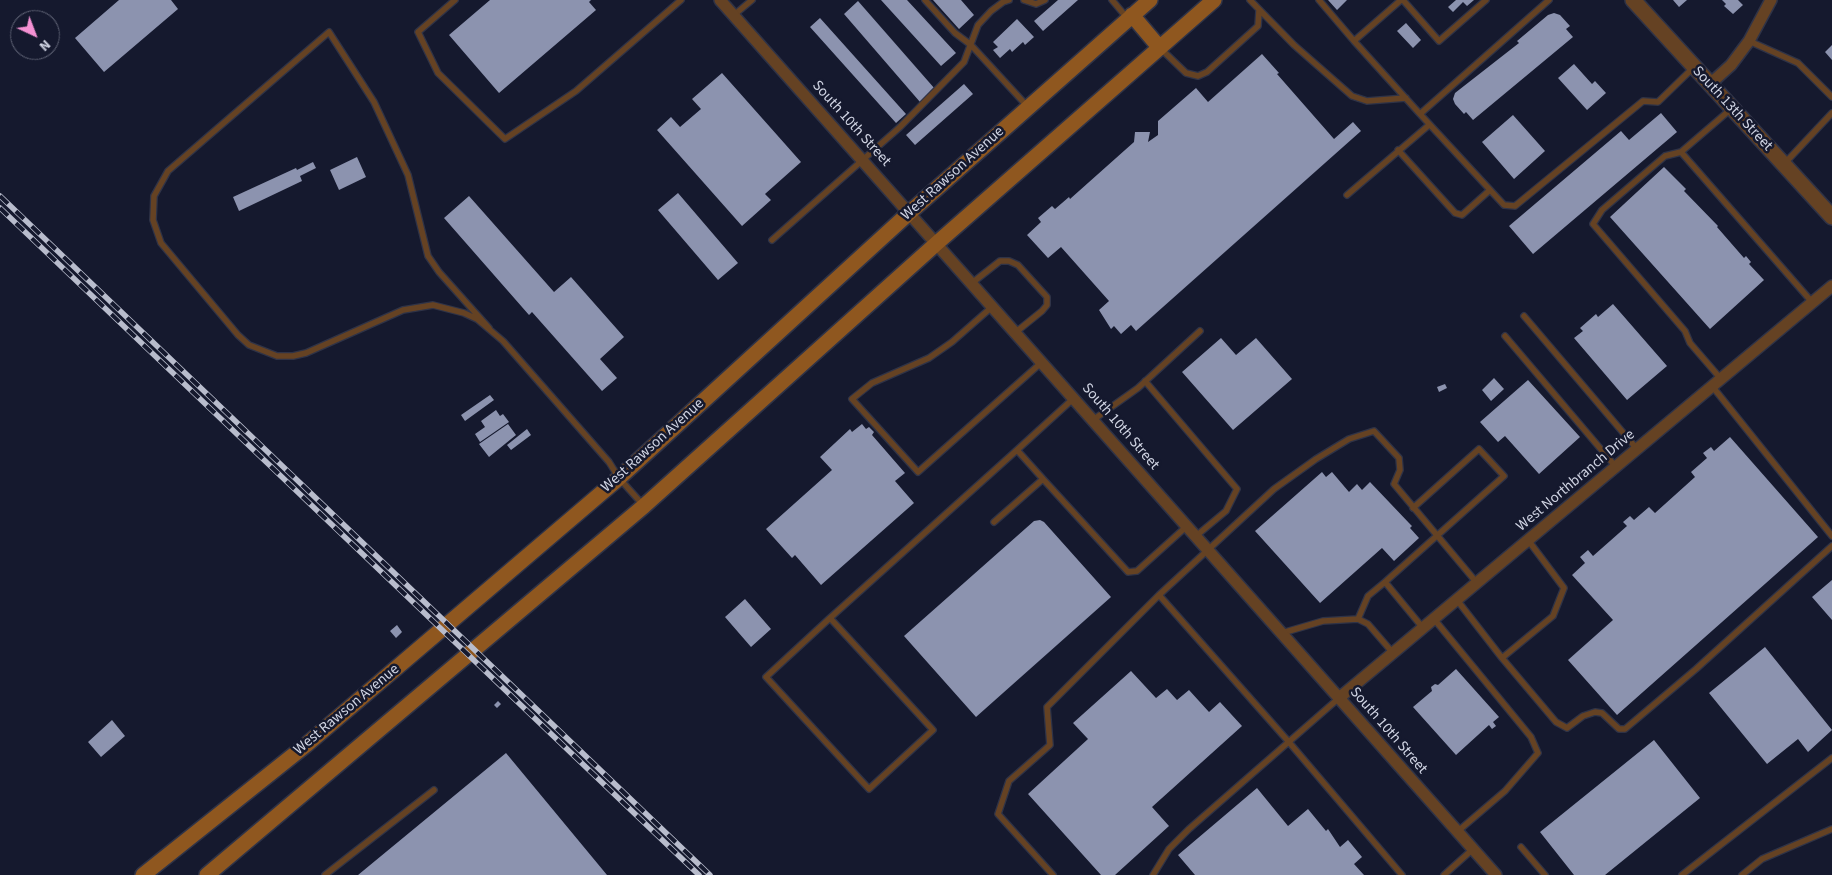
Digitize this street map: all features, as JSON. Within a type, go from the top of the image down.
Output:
[{"type":"main road","name":"West Rawson Avenue","points":[[143,875],[306,745],[619,478],[909,213],[1150,0]]},
{"type":"main road","points":[[207,875],[644,506],[937,242],[1214,0]]},
{"type":"main road","points":[[1130,17],[1159,47]]},
{"type":"street","name":"South 10th Street","points":[[720,0],[937,242],[1496,875]]},
{"type":"street","name":"South 13th Street","points":[[1633,0],[1693,68],[1832,217]]},
{"type":"street","points":[[1709,85],[1731,65],[1749,41],[1771,0]]},
{"type":"street","name":"West Northbranch Drive","points":[[1339,698],[1832,286]]},
{"type":"lane","points":[[455,0],[418,32],[438,73],[504,139],[576,91],[681,0]]},
{"type":"lane","points":[[734,15],[752,0]]},
{"type":"lane","points":[[925,0],[955,33],[971,45],[1028,107]]},
{"type":"lane","points":[[772,240],[900,127],[964,62],[978,25],[997,6],[1010,0]]},
{"type":"lane","points":[[1024,0],[1036,4],[1045,0]]},
{"type":"lane","points":[[1112,0],[1130,17]]},
{"type":"lane","points":[[1250,0],[1294,45],[1352,96],[1367,101],[1406,98]]},
{"type":"lane","points":[[1319,0],[1429,125],[1504,205],[1515,206],[1643,101],[1658,102],[1693,68]]},
{"type":"lane","points":[[1354,41],[1402,0],[1439,41],[1486,0]]},
{"type":"lane","points":[[1420,114],[1549,0]]},
{"type":"lane","points":[[1159,47],[1186,73],[1198,76],[1207,72],[1258,26],[1260,16],[1258,8]]},
{"type":"lane","points":[[489,328],[477,319],[449,308],[417,306],[386,315],[306,353],[293,356],[277,356],[261,351],[238,335],[161,243],[152,220],[154,196],[160,183],[174,165],[329,32],[374,102],[408,175],[428,256],[439,272],[603,455],[619,478],[644,506]]},
{"type":"lane","points":[[1749,41],[1798,62],[1832,96]]},
{"type":"lane","points":[[1731,109],[1681,152],[1665,156],[1602,210],[1593,224],[1685,331],[1690,344],[1716,382],[1832,536]]},
{"type":"lane","points":[[1783,165],[1832,113]]},
{"type":"lane","points":[[1347,195],[1429,125]]},
{"type":"lane","points":[[1398,150],[1455,213],[1462,215],[1490,190]]},
{"type":"lane","points":[[1681,152],[1812,302]]},
{"type":"lane","points":[[972,283],[1000,261],[1009,261],[1018,265],[1047,297],[1047,305],[1042,311],[1016,332]]},
{"type":"lane","points":[[993,306],[952,342],[929,358],[872,384],[852,399],[918,472],[1042,362]]},
{"type":"lane","points":[[1524,316],[1637,449]]},
{"type":"lane","points":[[1094,420],[1145,381],[1200,331]]},
{"type":"lane","points":[[1505,336],[1616,467]]},
{"type":"lane","points":[[1145,381],[1237,489],[1226,511],[1196,536]]},
{"type":"lane","points":[[830,618],[933,730],[869,789],[766,677],[830,618],[1074,398]]},
{"type":"lane","points":[[1053,875],[998,814],[1001,799],[1009,781],[1050,745],[1047,707],[1159,595],[1281,484],[1349,438],[1374,431],[1399,458],[1400,470],[1394,484],[1477,583]]},
{"type":"lane","points":[[1358,619],[1368,596],[1504,476],[1479,449],[1413,508]]},
{"type":"lane","points":[[1017,450],[1128,572],[1137,571],[1187,526]]},
{"type":"lane","points":[[994,522],[1043,479]]},
{"type":"lane","points":[[1502,658],[1553,616],[1564,588],[1528,540]]},
{"type":"lane","points":[[1457,600],[1502,658],[1556,722],[1567,728],[1583,716],[1595,712],[1602,713],[1619,729],[1625,729],[1696,669],[1832,546]]},
{"type":"lane","points":[[1385,582],[1424,628]]},
{"type":"lane","points":[[1159,595],[1288,741],[1402,875]]},
{"type":"lane","points":[[1282,633],[1323,621],[1358,619],[1368,624],[1393,653]]},
{"type":"lane","points":[[1434,619],[1532,737],[1538,754],[1505,791],[1457,832]]},
{"type":"lane","points":[[1153,875],[1169,849],[1189,828],[1339,698]]},
{"type":"lane","points":[[1682,875],[1832,758]]},
{"type":"lane","points":[[325,875],[434,790]]},
{"type":"lane","points":[[1742,875],[1762,859],[1832,829]]},
{"type":"lane","points":[[1521,847],[1545,875]]},
{"type":"lane","points":[[1444,875],[1473,849]]},
{"type":"building","points":[[119,0],[171,0],[178,9],[104,72],[75,38]]},
{"type":"building","points":[[490,0],[591,0],[589,2],[596,10],[499,93],[449,35]]},
{"type":"building","points":[[881,0],[907,0],[956,53],[941,66]]},
{"type":"building","points":[[933,0],[961,0],[974,15],[959,29]]},
{"type":"building","points":[[1058,0],[1078,0],[1043,31],[1034,21]]},
{"type":"building","points":[[1328,0],[1347,0],[1337,10]]},
{"type":"building","points":[[1456,0],[1474,0],[1467,6],[1463,2],[1453,12],[1448,7]]},
{"type":"building","points":[[1673,0],[1687,0],[1679,7]]},
{"type":"building","points":[[1722,0],[1738,0],[1743,5],[1733,14],[1724,6],[1726,4]]},
{"type":"building","points":[[858,1],[935,89],[920,102],[844,14]]},
{"type":"building","points":[[1554,13],[1560,15],[1570,26],[1566,29],[1573,37],[1473,120],[1466,112],[1464,114],[1455,104],[1453,99],[1455,93],[1519,43],[1517,41],[1548,15]]},
{"type":"building","points":[[820,18],[906,114],[896,123],[810,27]]},
{"type":"building","points":[[1017,19],[1034,37],[1025,45],[1023,42],[1012,52],[1010,49],[1000,58],[993,50],[998,47],[993,42]]},
{"type":"building","points":[[1406,23],[1421,40],[1413,48],[1397,31]]},
{"type":"building","points":[[1832,45],[1832,60],[1825,52]]},
{"type":"building","points":[[1262,54],[1334,139],[1353,122],[1361,131],[1136,331],[1131,325],[1121,334],[1114,326],[1111,329],[1099,310],[1109,301],[1061,247],[1048,258],[1027,235],[1041,222],[1038,218],[1052,206],[1055,209],[1069,197],[1070,199],[1134,142],[1135,132],[1150,132],[1148,142],[1158,135],[1158,121],[1196,88],[1208,102]]},
{"type":"building","points":[[1574,64],[1592,84],[1595,81],[1606,93],[1587,110],[1558,78]]},
{"type":"building","points":[[722,73],[801,162],[765,194],[771,200],[742,226],[657,130],[671,117],[680,127],[701,109],[692,99]]},
{"type":"building","points":[[964,84],[973,94],[915,145],[906,135]]},
{"type":"building","points":[[1661,113],[1677,132],[1533,254],[1509,226],[1621,131],[1629,140]]},
{"type":"building","points":[[1513,115],[1545,151],[1514,179],[1482,142]]},
{"type":"building","points":[[357,157],[366,177],[339,190],[330,170]]},
{"type":"building","points":[[313,162],[316,168],[300,176],[302,181],[239,211],[233,197]]},
{"type":"building","points":[[1664,167],[1686,189],[1684,191],[1718,226],[1744,258],[1746,256],[1751,262],[1749,264],[1764,280],[1710,329],[1610,217]]},
{"type":"building","points":[[678,193],[738,263],[718,280],[658,210]]},
{"type":"building","points":[[469,196],[554,292],[571,277],[624,337],[600,359],[617,378],[602,391],[532,312],[529,315],[444,218]]},
{"type":"building","points":[[1613,304],[1667,366],[1627,400],[1574,338],[1583,331],[1580,328],[1596,314],[1598,317]]},
{"type":"building","points":[[1221,338],[1236,355],[1256,338],[1292,379],[1233,430],[1182,372]]},
{"type":"building","points":[[1494,378],[1504,389],[1491,401],[1482,390]]},
{"type":"building","points":[[1528,380],[1580,437],[1539,474],[1505,436],[1498,442],[1480,422]]},
{"type":"building","points":[[1445,384],[1447,388],[1439,392],[1437,387]]},
{"type":"building","points":[[490,395],[494,400],[465,421],[461,415]]},
{"type":"building","points":[[496,410],[500,416],[503,414],[509,422],[480,442],[475,434],[485,427],[481,421]]},
{"type":"building","points":[[508,424],[516,435],[489,457],[479,444]]},
{"type":"building","points":[[862,424],[866,429],[869,427],[874,432],[872,435],[905,473],[895,481],[914,503],[821,585],[795,555],[792,558],[766,529],[832,470],[820,457],[850,429],[852,432]]},
{"type":"building","points":[[527,429],[531,435],[511,450],[507,445]]},
{"type":"building","points":[[1730,437],[1818,537],[1617,715],[1568,660],[1613,620],[1572,575],[1585,563],[1580,557],[1588,550],[1593,556],[1627,526],[1623,522],[1630,516],[1634,520],[1649,507],[1655,513],[1695,477],[1691,472],[1707,458],[1703,453],[1711,447],[1714,451]]},
{"type":"building","points":[[1322,472],[1326,477],[1332,472],[1349,492],[1357,484],[1362,490],[1370,482],[1412,526],[1410,528],[1419,538],[1394,561],[1382,548],[1320,603],[1255,531]]},
{"type":"building","points":[[1040,520],[1044,522],[1111,597],[976,717],[904,636],[1034,521]]},
{"type":"building","points":[[1832,580],[1832,620],[1812,597]]},
{"type":"building","points":[[745,599],[771,629],[751,647],[725,617]]},
{"type":"building","points":[[397,625],[402,632],[396,638],[390,631]]},
{"type":"building","points":[[1765,647],[1832,730],[1808,752],[1798,739],[1767,764],[1709,693]]},
{"type":"building","points":[[1456,669],[1499,717],[1493,722],[1496,726],[1492,729],[1489,725],[1456,755],[1413,707],[1432,691],[1431,687],[1435,684],[1438,685]]},
{"type":"building","points":[[1131,671],[1156,698],[1167,689],[1177,700],[1189,690],[1209,712],[1220,702],[1242,726],[1152,807],[1169,826],[1115,875],[1101,875],[1028,794],[1088,739],[1073,723]]},
{"type":"building","points":[[498,701],[501,704],[497,708],[494,705]]},
{"type":"building","points":[[112,720],[125,736],[101,757],[88,742]]},
{"type":"building","points":[[1654,740],[1700,798],[1605,875],[1574,875],[1540,832]]},
{"type":"building","points":[[506,753],[607,875],[358,875]]},
{"type":"building","points":[[1257,788],[1288,826],[1308,809],[1326,831],[1328,829],[1340,847],[1348,840],[1362,857],[1354,864],[1364,875],[1195,875],[1178,855]]},
{"type":"railway","points":[[0,196],[710,875]]},
{"type":"railway","points":[[0,208],[699,875]]}]
